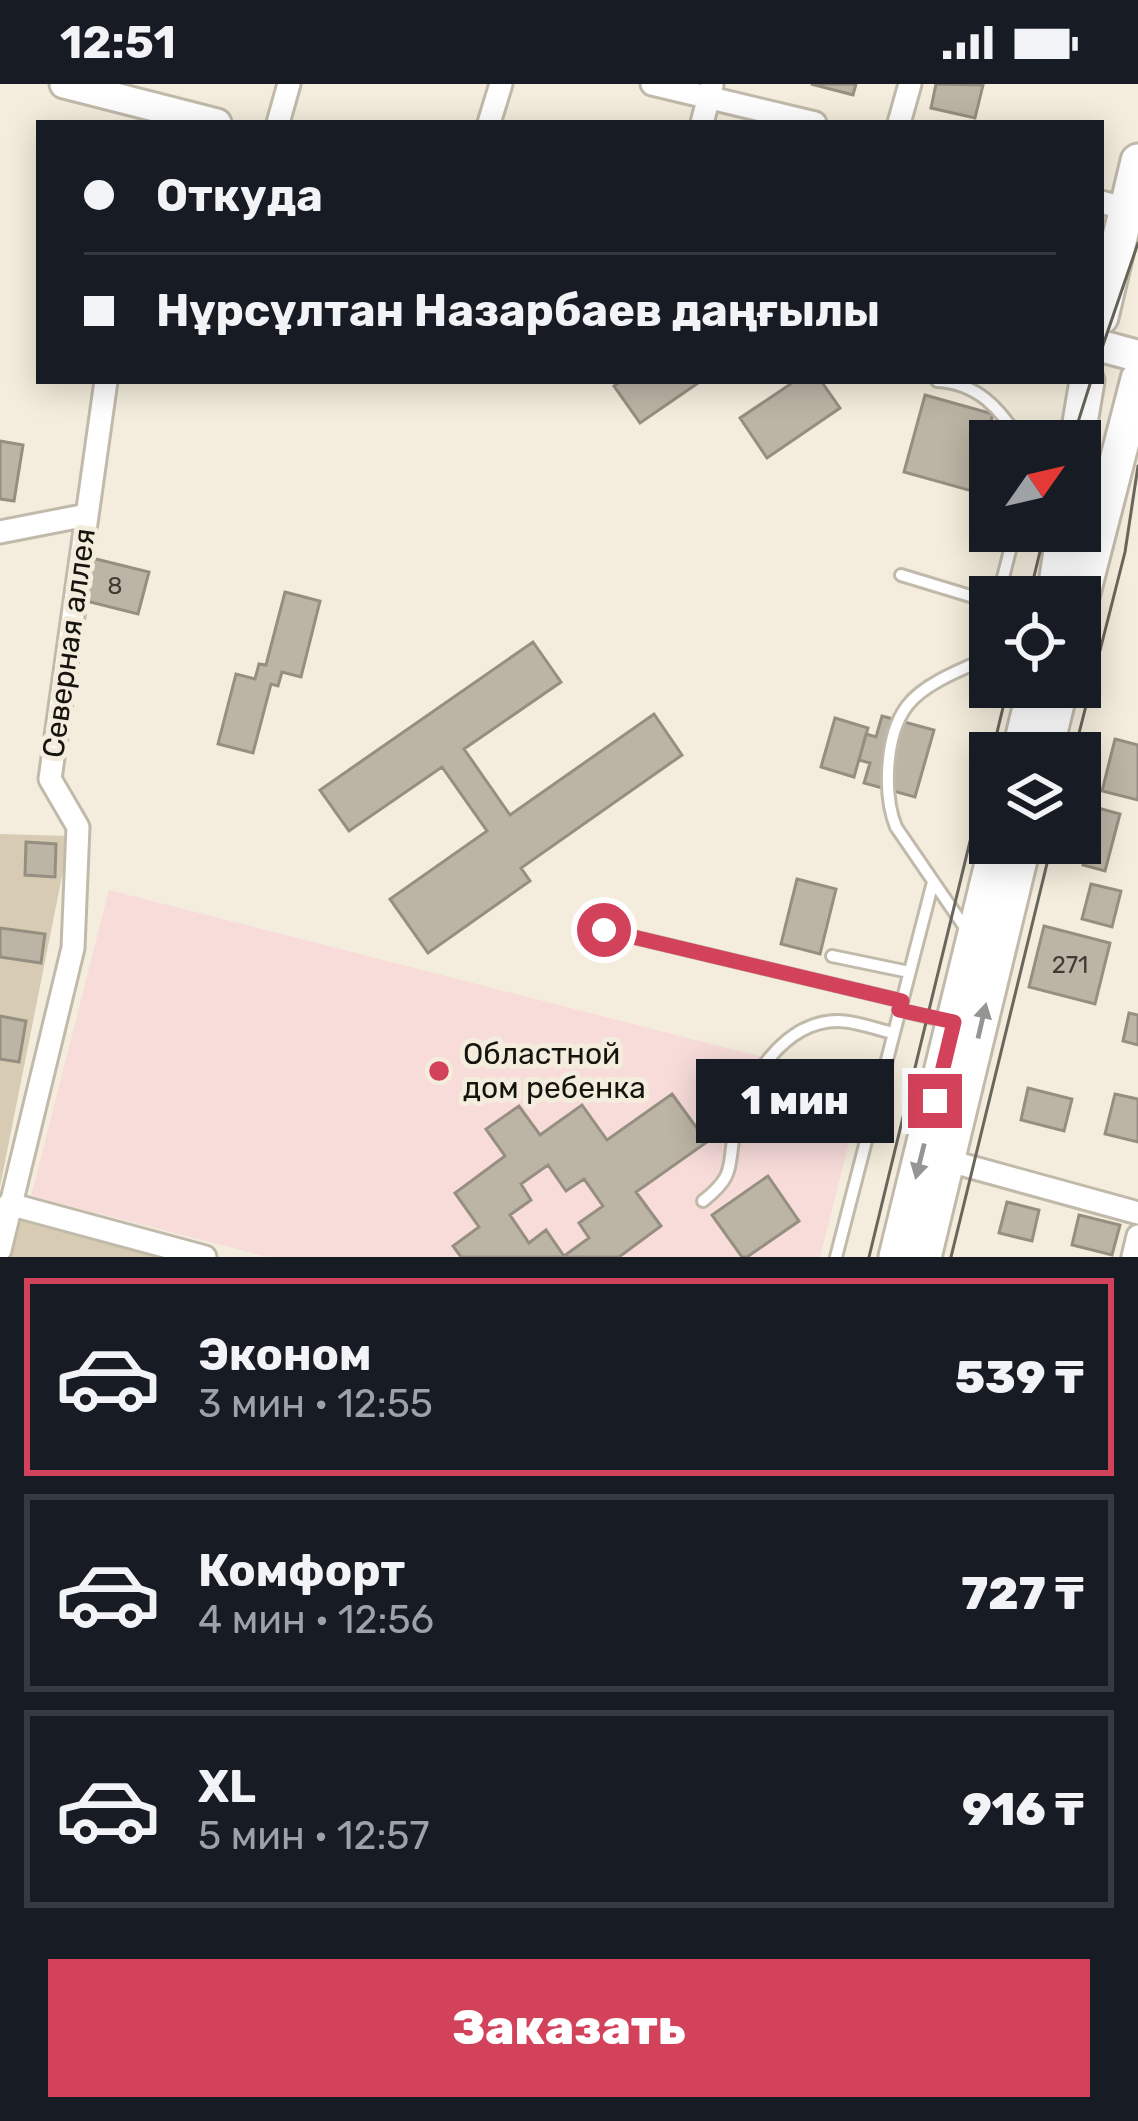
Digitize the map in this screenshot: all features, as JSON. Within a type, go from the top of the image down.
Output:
[{"type":"main road","points":[[1104,291],[1114,205],[1138,161]]},
{"type":"main road","points":[[1104,347],[1138,356]]},
{"type":"main road","points":[[1087,576],[1138,379]]},
{"type":"main road","points":[[1080,420],[1086,384]]},
{"type":"main road","points":[[896,1257],[992,864]]},
{"type":"main road","points":[[925,1257],[1019,864]]},
{"type":"street","points":[[64,84],[206,120]]},
{"type":"street","points":[[279,120],[289,84]]},
{"type":"street","points":[[490,120],[501,84]]},
{"type":"street","points":[[652,84],[710,91],[805,120]]},
{"type":"street","points":[[900,120],[910,84]]},
{"type":"street","name":"Северная аллея","points":[[0,1250],[11,1157],[73,948],[78,827],[50,779],[106,384]]},
{"type":"street","points":[[0,532],[87,515]]},
{"type":"street","points":[[949,1161],[1138,1213]]},
{"type":"street","points":[[9,1204],[205,1257]]},
{"type":"street","points":[[1133,1257],[1138,1235]]},
{"type":"lane","points":[[959,384],[986,397],[1003,420]]},
{"type":"lane","points":[[901,574],[969,595]]},
{"type":"lane","points":[[969,668],[915,698],[898,724],[886,783],[889,809],[906,843],[973,940]]},
{"type":"lane","points":[[836,1257],[933,882]]},
{"type":"lane","points":[[604,930],[954,1022]]},
{"type":"lane","points":[[832,956],[909,972]]},
{"type":"lane","points":[[703,1201],[730,1173],[740,1112],[768,1059],[810,1026],[838,1021],[893,1033]]},
{"type":"lane","points":[[709,1103],[740,1112]]},
{"type":"shaded area","points":[[0,834],[70,836],[0,1187]]},
{"type":"shaded area","name":"Областной дом ребенка","points":[[109,890],[864,1083],[820,1257],[268,1257],[31,1196]]},
{"type":"shaded area","points":[[0,1209],[179,1257],[0,1257]]},
{"type":"building","points":[[811,84],[856,84],[853,95]]},
{"type":"building","points":[[936,84],[983,85],[975,118],[931,108]]},
{"type":"building","points":[[617,384],[697,384],[640,423]]},
{"type":"building","points":[[791,384],[823,384],[840,408],[767,458],[740,418]]},
{"type":"building","points":[[925,395],[993,414],[991,420],[969,420],[969,490],[904,472]]},
{"type":"building","points":[[0,441],[23,445],[14,501],[0,499]]},
{"type":"building","points":[[92,558],[149,572],[138,614],[82,600]]},
{"type":"building","points":[[285,592],[320,601],[301,677],[282,672],[278,686],[271,684],[253,753],[218,744],[236,674],[255,679],[259,664],[266,665]]},
{"type":"building","points":[[533,642],[561,682],[464,749],[510,815],[654,714],[682,755],[521,868],[530,881],[428,953],[390,899],[487,831],[442,767],[349,831],[320,790]]},
{"type":"building","points":[[882,716],[934,730],[915,797],[864,783],[870,763],[859,760],[866,734],[876,737]]},
{"type":"building","points":[[835,718],[868,728],[854,777],[821,767]]},
{"type":"building","points":[[1115,739],[1138,745],[1138,800],[1102,791]]},
{"type":"building","points":[[1101,809],[1120,814],[1105,871],[1083,865],[1101,864]]},
{"type":"building","points":[[26,842],[56,844],[55,877],[25,875]]},
{"type":"building","points":[[797,879],[836,889],[820,954],[781,944]]},
{"type":"building","points":[[1091,884],[1121,891],[1112,927],[1082,919]]},
{"type":"building","points":[[1044,926],[1110,943],[1095,1004],[1029,987]]},
{"type":"building","points":[[0,928],[45,934],[41,963],[0,957]]},
{"type":"building","points":[[1129,1013],[1138,1015],[1138,1045],[1123,1041]]},
{"type":"building","points":[[0,1016],[26,1021],[19,1062],[0,1059]]},
{"type":"building","points":[[1028,1088],[1072,1099],[1064,1131],[1021,1120]]},
{"type":"building","points":[[672,1094],[707,1142],[636,1192],[661,1226],[619,1257],[461,1257],[453,1246],[479,1227],[455,1193],[505,1156],[486,1129],[519,1106],[540,1135],[582,1105],[607,1140]],"holes":[[[548,1165],[566,1191],[584,1179],[603,1206],[579,1223],[589,1238],[564,1256],[546,1230],[529,1243],[510,1215],[531,1200],[521,1184]]]},
{"type":"building","points":[[1115,1094],[1138,1099],[1138,1142],[1105,1134]]},
{"type":"building","points":[[768,1176],[799,1221],[742,1257],[712,1215]]},
{"type":"building","points":[[1007,1202],[1039,1210],[1032,1241],[999,1233]]},
{"type":"building","points":[[1079,1215],[1120,1225],[1112,1255],[1072,1245]]},
{"type":"tram line","points":[[1104,342],[1138,243]]},
{"type":"tram line","points":[[1079,420],[1090,384]]},
{"type":"tram line","points":[[1079,732],[1125,552],[1138,466]]},
{"type":"tram line","points":[[1034,576],[1040,552]]},
{"type":"tram line","points":[[997,732],[1003,708]]},
{"type":"tram line","points":[[869,1257],[969,845]]},
{"type":"tram line","points":[[951,1257],[1047,864]]},
{"type":"place","name":"Областной дом ребенка","points":[[439,1071]]},
{"type":"route","points":[[604,930],[902,1001],[899,1010],[954,1022],[935,1101]]}]
